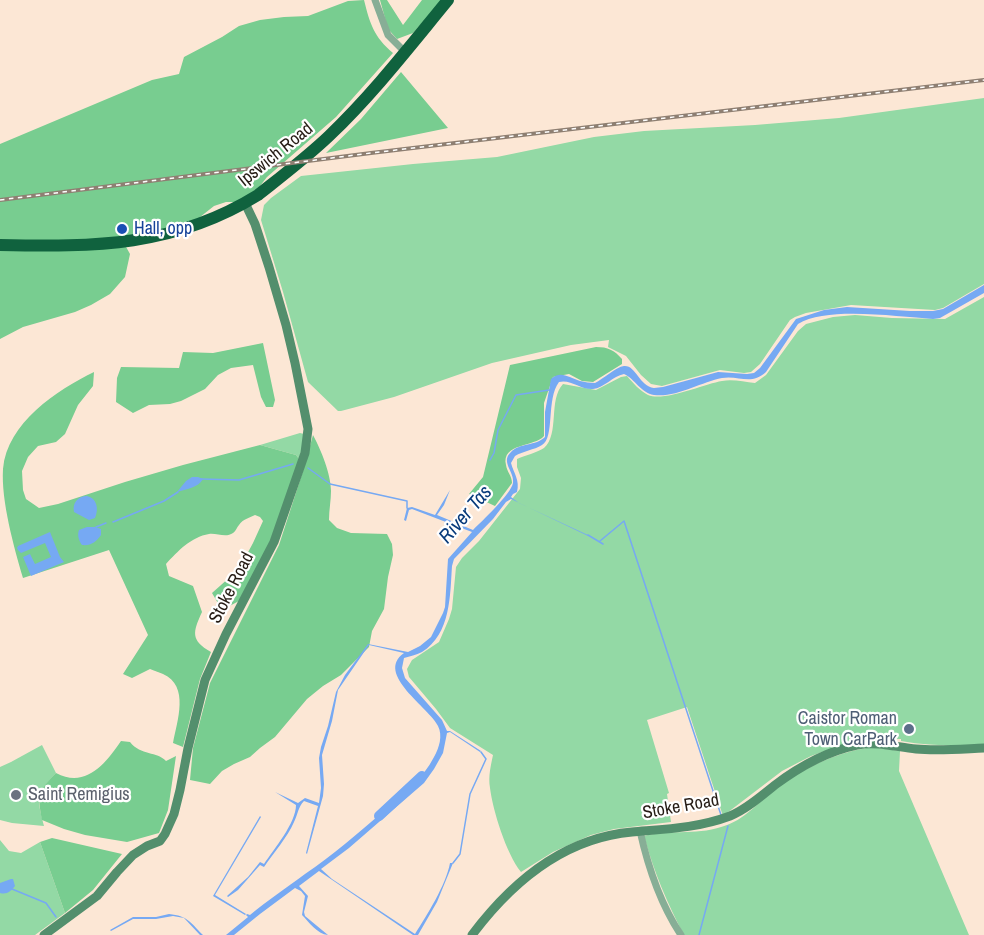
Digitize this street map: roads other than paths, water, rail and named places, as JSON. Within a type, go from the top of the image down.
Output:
[{"type":"highway","name":"Ipswich Road","points":[[0,245],[86,245],[126,242],[186,228],[245,203],[312,151],[346,119],[377,86],[448,0]]},
{"type":"street","points":[[375,0],[388,35],[405,52]]},
{"type":"street","name":"Stoke Road","points":[[44,935],[97,896],[129,860],[147,846],[160,841],[165,834],[174,814],[205,680],[274,542],[305,453],[308,429],[293,354],[269,267],[255,224],[245,203]]},
{"type":"street","name":"Stoke Road","points":[[471,935],[502,898],[526,877],[549,861],[576,847],[630,832],[707,824],[733,815],[777,783],[832,753],[869,743],[919,749],[984,748]]},
{"type":"street","points":[[640,831],[664,904],[681,935]]},
{"type":"water","points":[[984,285],[984,293],[940,318],[844,314],[826,315],[798,324],[766,372],[755,378],[722,378],[680,392],[662,395],[645,392],[624,374],[593,389],[568,382],[559,382],[553,398],[546,441],[539,447],[515,456],[511,463],[518,484],[517,492],[511,497],[518,503],[511,499],[506,502],[493,519],[454,559],[444,625],[432,644],[422,652],[404,658],[402,668],[405,678],[442,720],[447,731],[450,731],[481,751],[450,732],[447,733],[443,753],[424,783],[349,848],[321,869],[332,879],[415,934],[440,890],[450,863],[453,863],[437,902],[418,935],[413,935],[319,871],[299,886],[308,896],[305,916],[328,935],[317,930],[302,915],[305,896],[295,888],[234,935],[226,935],[248,917],[247,914],[250,915],[325,860],[384,811],[412,786],[429,765],[439,746],[439,730],[433,719],[399,681],[396,671],[397,661],[404,653],[369,645],[338,690],[322,755],[323,796],[307,854],[318,806],[304,801],[288,834],[264,867],[260,865],[238,890],[227,896],[248,877],[260,862],[264,864],[284,836],[292,820],[296,805],[275,792],[298,803],[305,798],[319,803],[321,788],[319,758],[336,692],[345,675],[368,644],[408,652],[431,637],[443,613],[448,559],[472,532],[412,509],[409,510],[406,521],[404,520],[407,508],[412,507],[435,515],[450,490],[437,515],[473,530],[511,488],[513,479],[507,460],[511,452],[545,437],[545,412],[551,379],[562,375],[595,383],[624,366],[632,369],[645,384],[654,388],[718,372],[754,373],[796,319],[824,310],[847,307],[933,311],[943,309]]},
{"type":"water","points":[[192,477],[203,479],[195,486],[177,492],[186,481]]},
{"type":"water","points":[[87,496],[95,501],[97,508],[95,518],[89,520],[74,512],[78,499]]},
{"type":"water","points":[[528,507],[588,535],[588,536]]},
{"type":"water","points":[[87,527],[101,529],[101,535],[93,543],[82,545],[78,532]]},
{"type":"water","points":[[50,532],[64,562],[31,576],[23,557],[30,554],[35,564],[51,557],[45,543],[21,553],[17,548]]},
{"type":"water","points":[[260,816],[215,895],[245,915],[213,896]]},
{"type":"water","points":[[11,879],[15,886],[9,892],[0,893],[0,883]]},
{"type":"water","points":[[169,914],[185,918],[203,935],[200,935],[184,918],[173,916],[133,919],[110,930],[133,917],[156,917]]},
{"type":"waterway","points":[[490,460],[494,453],[498,430],[516,395],[549,390]]},
{"type":"waterway","points":[[201,479],[239,480],[293,464]]},
{"type":"waterway","points":[[308,468],[330,484],[407,501],[407,508]]},
{"type":"waterway","points":[[113,522],[164,501],[178,492]]},
{"type":"waterway","points":[[600,541],[624,521],[721,815]]},
{"type":"waterway","points":[[96,527],[106,523]]},
{"type":"waterway","points":[[588,535],[603,544]]},
{"type":"waterway","points":[[453,863],[460,854],[470,794],[486,759],[481,752]]},
{"type":"waterway","name":"River Tas","points":[[379,816],[422,776]]},
{"type":"waterway","points":[[699,935],[728,826]]},
{"type":"waterway","points":[[12,889],[46,903],[56,917]]},
{"type":"railway","points":[[0,200],[984,80]]},
{"type":"place","name":"Hall, opp","points":[[122,229]]},
{"type":"place","name":"Caistor Roman Town CarPark","points":[[909,729]]},
{"type":"place","name":"Saint Remigius","points":[[16,795]]}]
